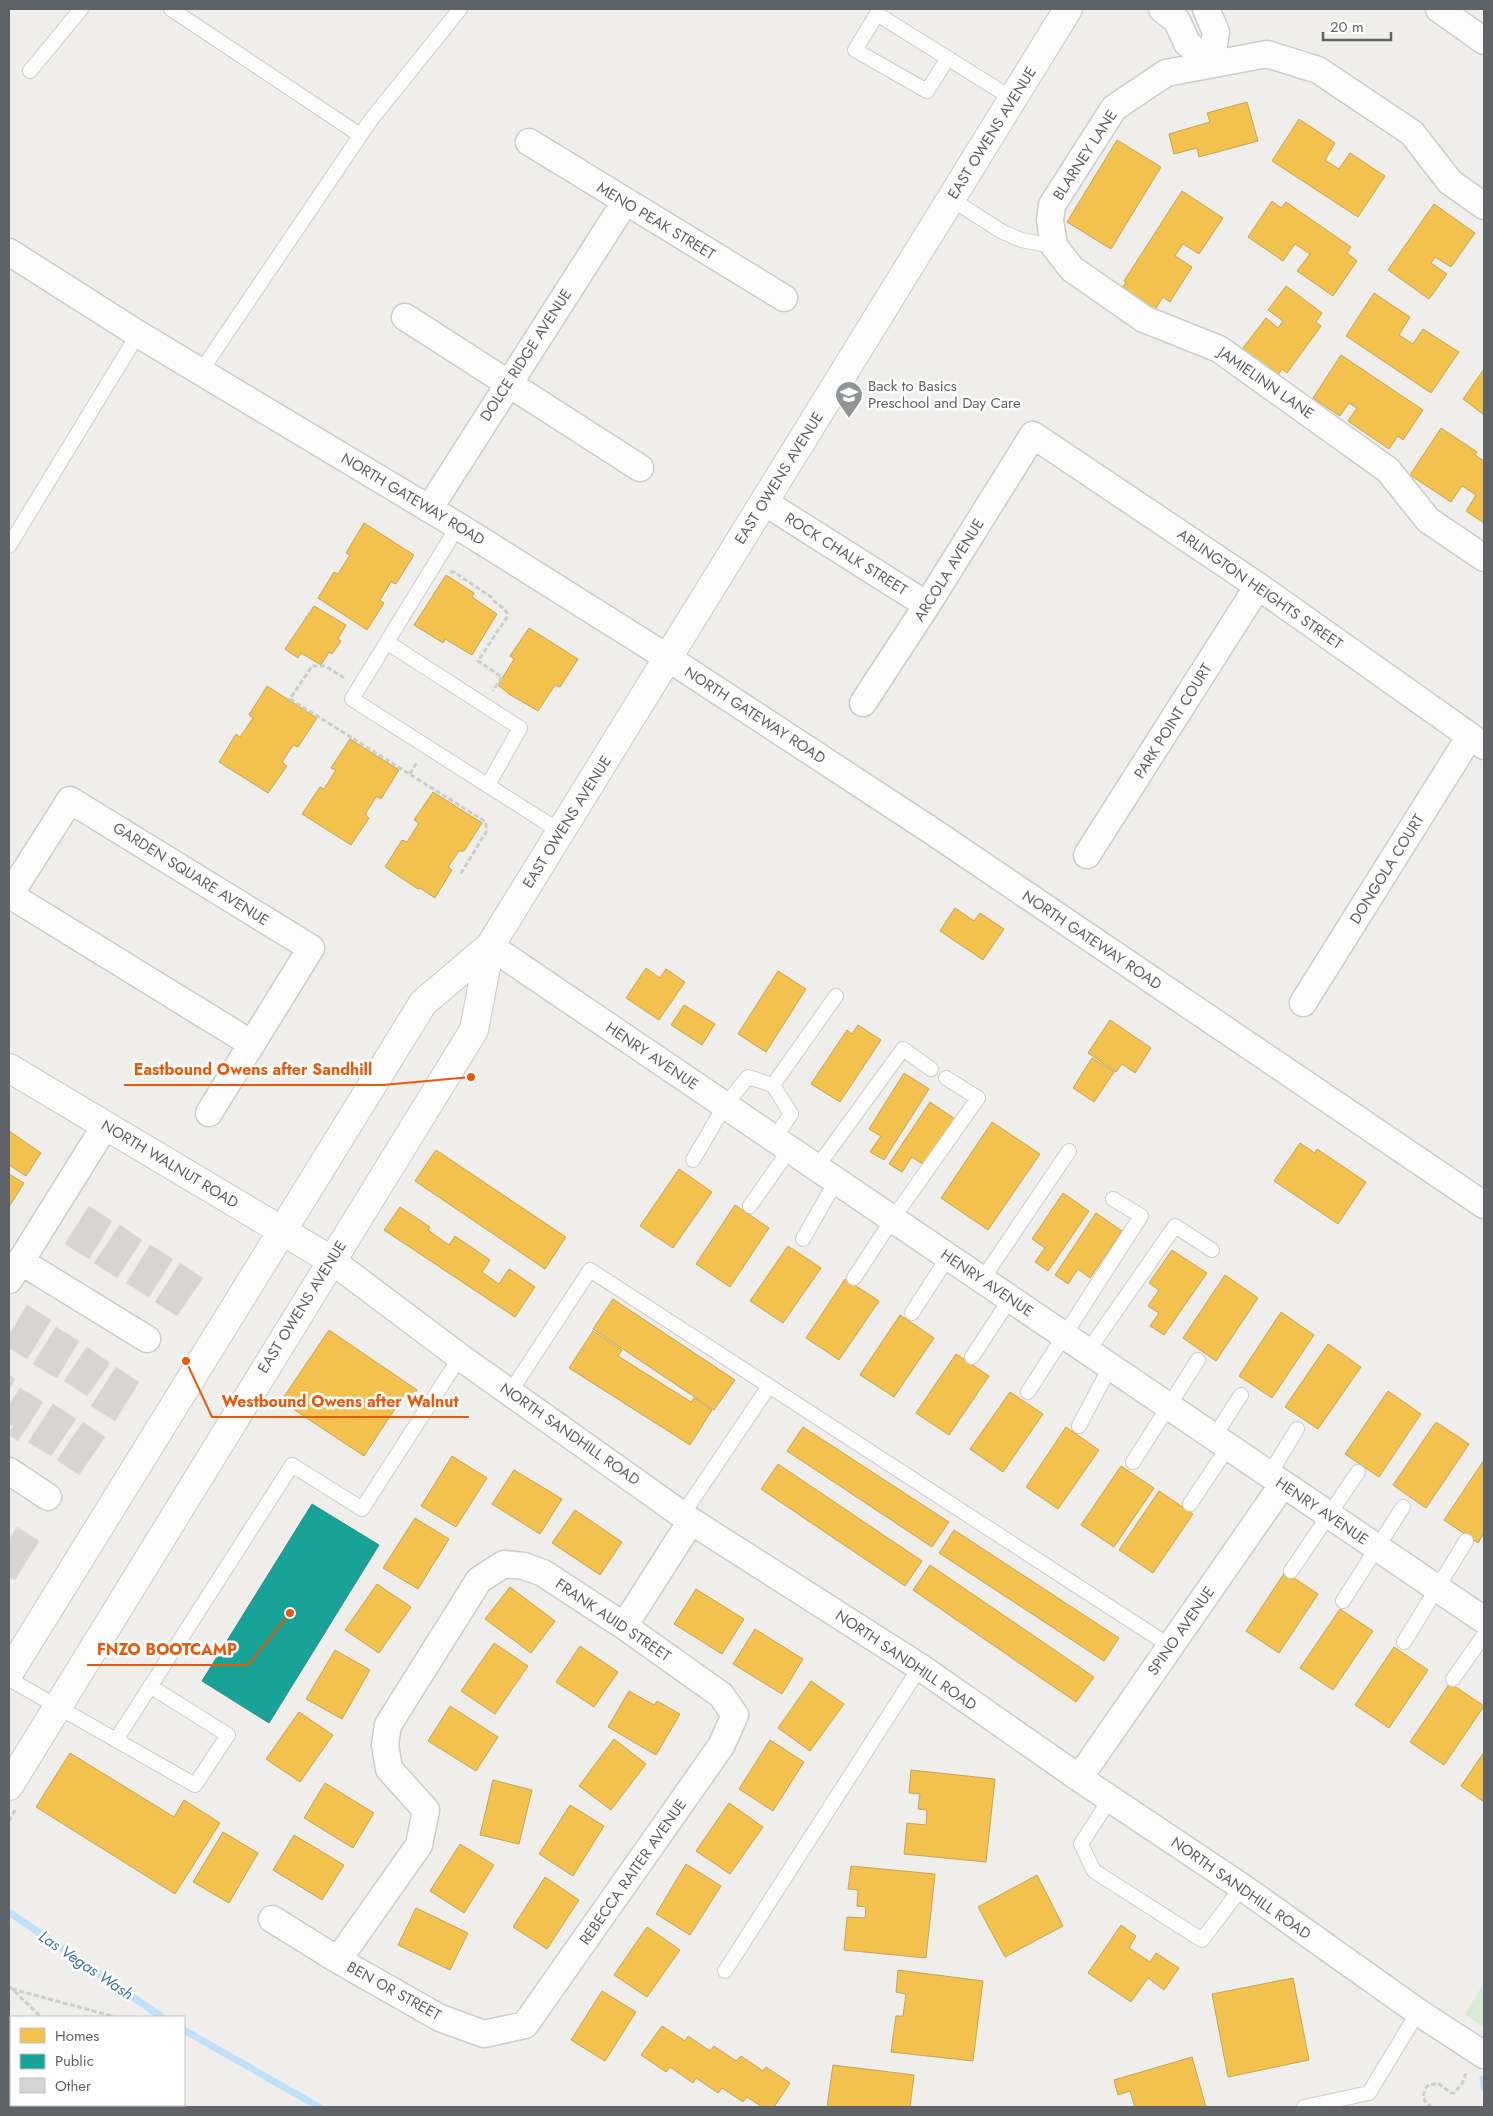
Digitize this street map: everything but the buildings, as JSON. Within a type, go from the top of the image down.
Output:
[{"type":"main road","name":"EAST OWENS AVENUE","points":[[9,1673],[423,1003],[490,946],[1068,9]]},
{"type":"main road","name":"EAST OWENS AVENUE","points":[[9,1786],[474,1030],[490,946]]},
{"type":"main road","name":"NORTH WALNUT ROAD","points":[[9,1068],[331,1260]]},
{"type":"street","points":[[1206,9],[1216,32],[1211,64]]},
{"type":"street","points":[[1440,9],[1481,32]]},
{"type":"street","points":[[1170,15],[1187,44],[1211,64]]},
{"type":"street","name":"BLARNEY LANE","points":[[1050,220],[1052,205],[1114,108],[1166,73],[1267,54],[1318,70],[1412,133],[1450,182],[1484,206]]},
{"type":"street","name":"MENO PEAK STREET","points":[[529,142],[784,298]]},
{"type":"street","name":"DOLCE RIDGE AVENUE","points":[[429,509],[507,384],[625,202]]},
{"type":"street","name":"JAMIELINN LANE","points":[[1050,220],[1054,246],[1072,269],[1144,319],[1219,348],[1388,470],[1428,520],[1484,558]]},
{"type":"street","name":"NORTH GATEWAY ROAD","points":[[9,252],[138,334],[458,526],[668,658],[935,833],[1484,1205]]},
{"type":"street","points":[[405,317],[640,468]]},
{"type":"street","name":"ARLINGTON HEIGHTS STREET","points":[[1032,436],[1258,586],[1477,741]]},
{"type":"street","name":"ARCOLA AVENUE","points":[[862,703],[927,605],[1032,436]]},
{"type":"street","name":"ROCK CHALK STREET","points":[[764,502],[927,605]]},
{"type":"street","name":"PARK POINT COURT","points":[[1088,855],[1258,586]]},
{"type":"street","name":"DONGOLA COURT","points":[[1303,1003],[1477,741]]},
{"type":"street","name":"GARDEN SQUARE AVENUE","points":[[209,1113],[252,1044],[311,948],[70,800],[9,895],[252,1044]]},
{"type":"street","name":"HENRY AVENUE","points":[[490,946],[1484,1620]]},
{"type":"street","points":[[105,1126],[15,1270],[147,1339]]},
{"type":"street","name":"NORTH SANDHILL ROAD","points":[[331,1260],[460,1357],[511,1391],[687,1518],[920,1667],[1079,1778],[1242,1887],[1418,2012],[1481,2053]]},
{"type":"street","points":[[9,1472],[48,1497]]},
{"type":"street","name":"SPINO AVENUE","points":[[1079,1778],[1170,1646],[1276,1479]]},
{"type":"street","points":[[624,1626],[687,1518]]},
{"type":"street","name":"FRANK AUID STREET","points":[[338,1960],[419,1845],[426,1810],[389,1769],[385,1745],[388,1725],[479,1580],[504,1564],[524,1566],[543,1573],[624,1626],[720,1695],[735,1715]]},
{"type":"street","name":"REBECCA RAITER AVENUE","points":[[525,2026],[721,1746],[735,1715]]},
{"type":"street","name":"BEN OR STREET","points":[[272,1919],[338,1960],[440,2018],[484,2034],[525,2026]]},
{"type":"lane","points":[[30,71],[81,9]]},
{"type":"lane","points":[[171,9],[360,135]]},
{"type":"lane","points":[[201,371],[360,135],[460,9]]},
{"type":"lane","points":[[1170,15],[1206,9]]},
{"type":"lane","points":[[948,58],[927,91],[855,50],[878,14],[948,58],[1013,99]]},
{"type":"lane","points":[[951,199],[1001,232],[1021,240],[1054,246]]},
{"type":"lane","points":[[9,546],[138,334]]},
{"type":"lane","points":[[458,526],[388,643],[355,693],[488,785],[561,832]]},
{"type":"lane","points":[[388,643],[520,728],[488,785]]},
{"type":"lane","points":[[773,1085],[836,996]]},
{"type":"lane","points":[[803,1239],[826,1174],[903,1049],[931,1068]]},
{"type":"lane","points":[[693,1160],[725,1105],[748,1077],[773,1085],[792,1114],[782,1144],[750,1206]]},
{"type":"lane","points":[[854,1278],[892,1220],[978,1098],[946,1078]]},
{"type":"lane","points":[[982,1280],[1069,1151]]},
{"type":"lane","points":[[1028,1392],[1141,1216],[1113,1199]]},
{"type":"lane","points":[[1088,1352],[1174,1226],[1212,1250]]},
{"type":"lane","points":[[912,1314],[948,1257]]},
{"type":"lane","points":[[511,1391],[590,1270],[1170,1646]]},
{"type":"lane","points":[[972,1357],[1010,1299]]},
{"type":"lane","points":[[116,1740],[292,1465],[362,1509],[460,1357]]},
{"type":"lane","points":[[1133,1462],[1198,1360]]},
{"type":"lane","points":[[1079,1426],[1110,1367]]},
{"type":"lane","points":[[687,1518],[769,1386]]},
{"type":"lane","points":[[1190,1504],[1221,1442],[1241,1395]]},
{"type":"lane","points":[[1276,1479],[1298,1429]]},
{"type":"lane","points":[[1291,1572],[1358,1472]]},
{"type":"lane","points":[[1343,1601],[1403,1507]]},
{"type":"lane","points":[[1404,1642],[1466,1541]]},
{"type":"lane","points":[[1454,1679],[1484,1634]]},
{"type":"lane","points":[[725,1971],[920,1667]]},
{"type":"lane","points":[[9,1679],[195,1785],[228,1735],[150,1686]]},
{"type":"lane","points":[[1110,1799],[1081,1844],[1094,1871],[1202,1940],[1242,1887]]},
{"type":"lane","points":[[1304,2107],[1369,2093],[1418,2012]]},
{"type":"path","points":[[434,566],[443,572],[454,572],[490,597],[494,603],[508,613],[478,661],[502,677],[485,705]]},
{"type":"path","points":[[355,693],[325,666],[312,666],[290,699],[486,822],[486,832],[460,875]]},
{"type":"path","points":[[11,1987],[40,2016]]},
{"type":"path","points":[[11,1987],[112,2016]]},
{"type":"path","points":[[1432,2107],[1426,2103],[1423,2096],[1427,2086],[1438,2083],[1454,2093],[1462,2084],[1481,2053]]},
{"type":"green space","points":[[1484,1983],[1484,2027],[1465,2014]]},
{"type":"waterway","name":"Las Vegas Wash","points":[[9,1912],[161,2016]]},
{"type":"waterway","name":"Las Vegas Wash","points":[[185,2031],[319,2107]]},
{"type":"waterway","points":[[1483,2079],[1484,2087]]},
{"type":"place","name":"Back to Basics Preschool and Day Care","points":[[849,419]]},
{"type":"place","name":"Eastbound Owens after Sandhill","points":[[471,1077]]},
{"type":"place","name":"Westbound Owens after Walnut","points":[[186,1361]]},
{"type":"place","name":"FNZO BOOTCAMP","points":[[290,1613]]}]
